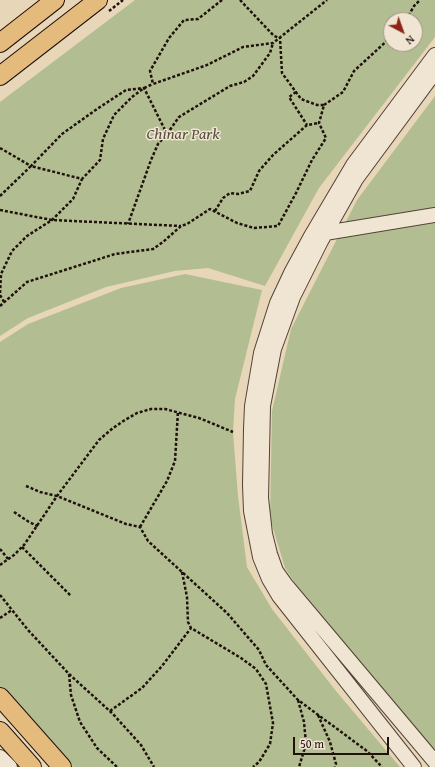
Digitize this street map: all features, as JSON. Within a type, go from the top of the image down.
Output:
[{"type":"main road","points":[[0,43],[55,0]]},
{"type":"main road","points":[[0,76],[98,0]]},
{"type":"main road","points":[[0,697],[62,767]]},
{"type":"main road","points":[[0,730],[32,767]]},
{"type":"street","points":[[414,767],[279,596],[269,579],[260,557],[251,511],[251,429],[252,406],[261,353],[277,303],[292,271],[353,165],[435,55]]},
{"type":"street","points":[[435,72],[356,179],[325,233],[293,297],[274,349],[263,406],[261,498],[265,534],[276,571],[286,585],[435,762]]},
{"type":"street","points":[[325,233],[435,214]]},
{"type":"street","points":[[0,757],[10,767]]},
{"type":"path","points":[[152,84],[150,71],[169,38],[184,20],[198,19],[222,0]]},
{"type":"path","points":[[240,0],[274,36],[280,38]]},
{"type":"path","points":[[4,302],[0,296],[1,274],[12,251],[27,236],[52,220],[73,200],[82,179],[100,160],[103,139],[114,115],[144,88],[152,84],[208,65],[243,47],[273,43],[328,0]]},
{"type":"path","points":[[411,12],[420,0]]},
{"type":"path","points":[[280,38],[282,73],[301,99],[317,105],[324,105],[343,92],[354,71],[383,44]]},
{"type":"path","points":[[128,224],[158,144],[179,117],[230,86],[244,82],[253,76],[270,52],[273,43]]},
{"type":"path","points":[[144,88],[167,134]]},
{"type":"path","points":[[0,196],[62,134],[126,90],[144,88]]},
{"type":"path","points":[[296,92],[289,97],[306,125]]},
{"type":"path","points":[[0,210],[52,220],[181,226],[187,224],[210,209],[237,223],[254,228],[278,226],[312,160],[326,138],[319,123],[324,105]]},
{"type":"path","points":[[215,212],[223,198],[230,193],[238,194],[250,191],[258,171],[306,125],[319,123]]},
{"type":"path","points":[[0,148],[31,166],[82,179]]},
{"type":"path","points":[[0,306],[27,282],[115,254],[153,249],[181,226]]},
{"type":"path","points":[[0,565],[22,547],[38,526],[57,496],[99,440],[113,428],[137,413],[151,409],[165,409],[199,418],[233,432]]},
{"type":"path","points":[[140,527],[167,481],[175,462],[178,412]]},
{"type":"path","points":[[26,486],[40,492],[57,496],[126,524],[140,527],[148,541],[226,613],[259,650],[266,665],[298,700],[367,751],[382,767]]},
{"type":"path","points":[[14,512],[38,526]]},
{"type":"path","points":[[22,547],[71,596]]},
{"type":"path","points":[[0,548],[8,559]]},
{"type":"path","points":[[182,572],[187,597],[188,622],[191,628],[241,658],[256,670],[266,684],[273,723],[270,744],[259,762],[253,767]]},
{"type":"path","points":[[0,595],[28,630],[68,674],[110,712],[141,745],[154,767]]},
{"type":"path","points":[[0,618],[12,610]]},
{"type":"path","points":[[110,712],[142,688],[162,666],[191,628]]},
{"type":"path","points":[[68,674],[71,695],[80,722],[97,748],[118,767]]},
{"type":"path","points":[[298,700],[304,722],[306,744],[299,767]]},
{"type":"path","points":[[318,714],[330,742],[336,764],[335,767]]},
{"type":"green space","name":"Chinar Park","points":[[135,0],[435,0],[435,37],[319,188],[265,286],[208,268],[175,271],[106,287],[28,318],[0,336],[0,102]]},
{"type":"green space","points":[[435,96],[435,761],[319,619],[285,568],[270,518],[272,411],[291,329],[357,200]]},
{"type":"green space","points":[[185,274],[262,290],[235,399],[233,432],[238,496],[247,567],[272,609],[336,691],[400,767],[73,767],[0,687],[0,342],[28,324],[121,288]]}]
